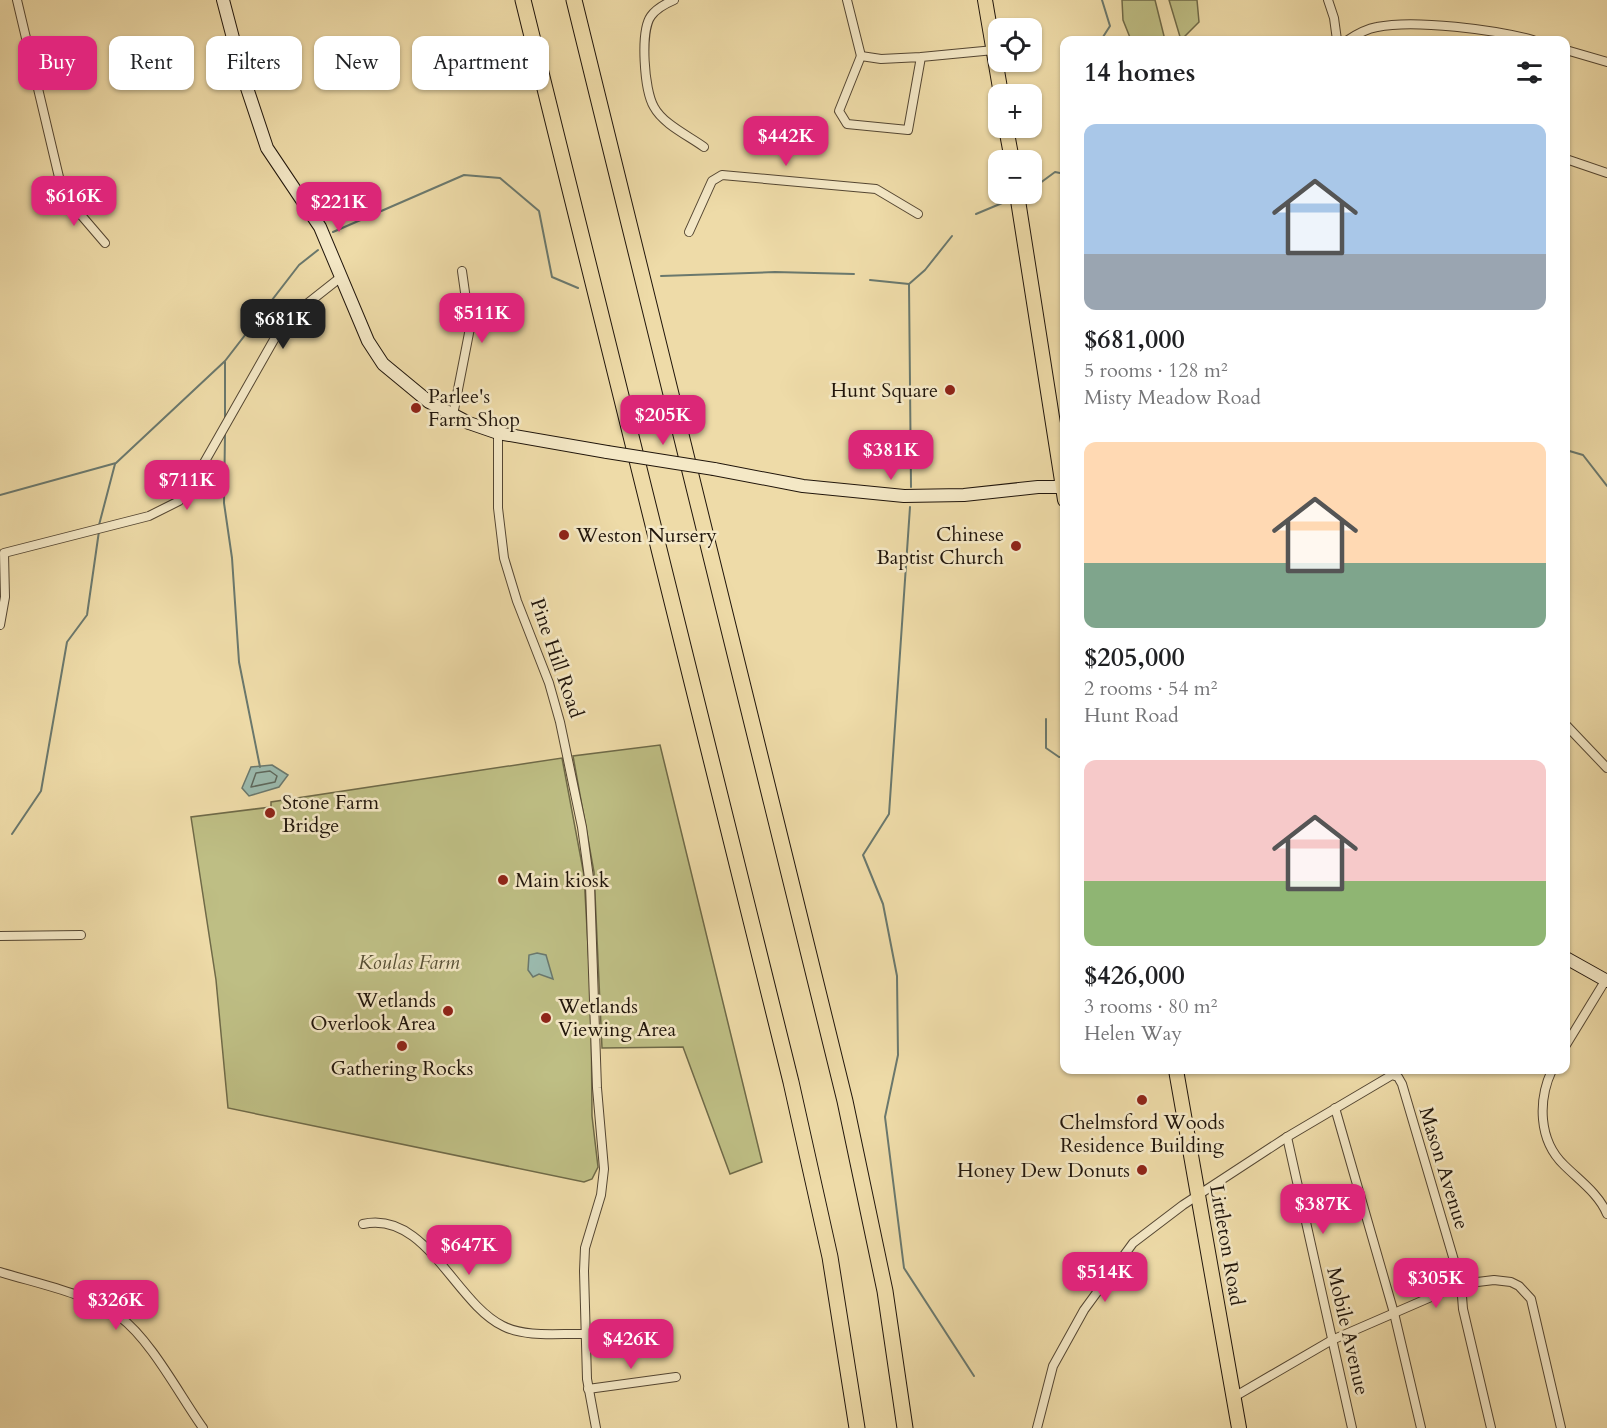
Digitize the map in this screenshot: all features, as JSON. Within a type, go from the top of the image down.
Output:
[{"type":"highway","points":[[523,0],[791,1082],[830,1257],[857,1428]]},
{"type":"highway","points":[[574,0],[845,1101],[885,1291],[905,1428]]},
{"type":"main road","points":[[985,0],[988,18]]},
{"type":"main road","points":[[1019,204],[1060,466]]},
{"type":"main road","name":"Littleton Road","points":[[1177,1074],[1239,1428]]},
{"type":"street","points":[[17,0],[63,194],[105,243]]},
{"type":"street","points":[[223,0],[243,75],[267,148],[314,217],[377,357],[414,392],[453,415],[498,433],[803,486],[904,496],[1060,491]]},
{"type":"street","points":[[674,0],[651,16],[646,30],[646,67],[650,97],[654,108],[669,123],[704,147]]},
{"type":"street","points":[[847,0],[861,56],[839,111],[847,124],[908,130],[921,57]]},
{"type":"street","points":[[1328,0],[1336,36]]},
{"type":"street","points":[[1356,36],[1372,28],[1400,25],[1479,29],[1513,36]]},
{"type":"street","points":[[861,56],[881,59],[988,51]]},
{"type":"street","points":[[1570,51],[1607,62]]},
{"type":"street","points":[[1570,160],[1607,172]]},
{"type":"street","points":[[689,232],[712,181],[722,176],[876,189],[918,214]]},
{"type":"street","points":[[453,415],[470,328],[462,271]]},
{"type":"street","points":[[0,625],[5,597],[2,551],[149,516],[179,501],[192,484],[284,322],[341,277]]},
{"type":"street","name":"Pine Hill Road","points":[[498,433],[498,508],[504,558],[517,601],[549,683],[560,722],[590,878],[597,1088],[604,1169],[601,1195],[585,1248],[588,1389],[596,1428]]},
{"type":"street","points":[[1570,729],[1607,768]]},
{"type":"street","points":[[0,936],[81,934]]},
{"type":"street","points":[[1570,960],[1606,981],[1570,1039]]},
{"type":"street","points":[[1550,1074],[1545,1084],[1542,1105],[1549,1146],[1561,1163],[1599,1200],[1607,1214]]},
{"type":"street","name":"Mason Avenue","points":[[1037,1428],[1053,1366],[1095,1293],[1133,1243],[1198,1195],[1388,1075],[1395,1076],[1400,1081],[1461,1284],[1463,1309],[1491,1428]]},
{"type":"street","points":[[1335,1107],[1394,1313],[1420,1428]]},
{"type":"street","name":"Mobile Avenue","points":[[1287,1137],[1352,1428]]},
{"type":"street","points":[[363,1224],[387,1223],[410,1236],[432,1254],[481,1311],[502,1326],[520,1332],[586,1334]]},
{"type":"street","points":[[0,1272],[92,1302],[120,1317],[143,1339],[203,1428]]},
{"type":"street","points":[[1234,1397],[1332,1340],[1461,1284],[1494,1280],[1511,1282],[1519,1286],[1531,1299],[1561,1428]]},
{"type":"street","points":[[588,1389],[676,1377]]},
{"type":"green space","points":[[1122,0],[1155,0],[1164,36],[1129,36],[1123,20]]},
{"type":"green space","points":[[1169,0],[1197,0],[1199,22],[1185,36],[1180,36]]},
{"type":"green space","points":[[660,745],[762,1162],[730,1174],[683,1047],[602,1048],[594,872],[573,756]]},
{"type":"green space","name":"Koulas Farm","points":[[562,758],[584,875],[591,1000],[592,1116],[598,1167],[592,1179],[584,1182],[228,1108],[216,980],[191,817],[271,807],[271,802]]},
{"type":"water","points":[[272,765],[288,775],[279,787],[249,796],[242,788],[251,767]]},
{"type":"water","points":[[537,953],[546,955],[553,979],[539,974],[533,977],[528,970],[529,955]]},
{"type":"waterway","points":[[1102,0],[1110,26],[1104,36]]},
{"type":"waterway","points":[[1042,182],[1055,172],[1060,173]]},
{"type":"waterway","points":[[333,232],[464,175],[500,178],[539,211],[552,277],[578,288]]},
{"type":"waterway","points":[[976,214],[1000,204]]},
{"type":"waterway","points":[[870,280],[909,284],[925,270],[952,236]]},
{"type":"waterway","points":[[0,495],[116,463],[225,361],[299,265],[318,250]]},
{"type":"waterway","points":[[661,276],[775,272],[854,274]]},
{"type":"waterway","points":[[909,284],[911,487]]},
{"type":"waterway","points":[[225,362],[225,419]]},
{"type":"waterway","points":[[225,434],[224,503],[232,558],[239,662],[260,767]]},
{"type":"waterway","points":[[1570,451],[1583,455],[1607,486]]},
{"type":"waterway","points":[[99,525],[115,464]]},
{"type":"waterway","points":[[910,507],[889,814],[863,855],[883,904],[897,976],[898,1055],[885,1117],[904,1268],[974,1376]]},
{"type":"waterway","points":[[12,834],[41,791],[67,642],[87,615],[99,531]]},
{"type":"waterway","points":[[1046,719],[1046,748],[1060,757]]},
{"type":"place","name":"Hunt Square","points":[[950,390]]},
{"type":"place","name":"Parlee's Farm Shop","points":[[416,408]]},
{"type":"place","name":"Weston Nursery","points":[[564,535]]},
{"type":"place","name":"Chinese Baptist Church","points":[[1016,546]]},
{"type":"place","name":"Stone Farm Bridge","points":[[270,813]]},
{"type":"place","name":"Main kiosk","points":[[503,880]]},
{"type":"place","name":"Wetlands Overlook Area","points":[[448,1011]]},
{"type":"place","name":"Wetlands Viewing Area","points":[[546,1018]]},
{"type":"place","name":"Gathering Rocks","points":[[402,1046]]},
{"type":"place","name":"Chelmsford Woods Residence Building","points":[[1142,1100]]},
{"type":"place","name":"Honey Dew Donuts","points":[[1142,1170]]}]
